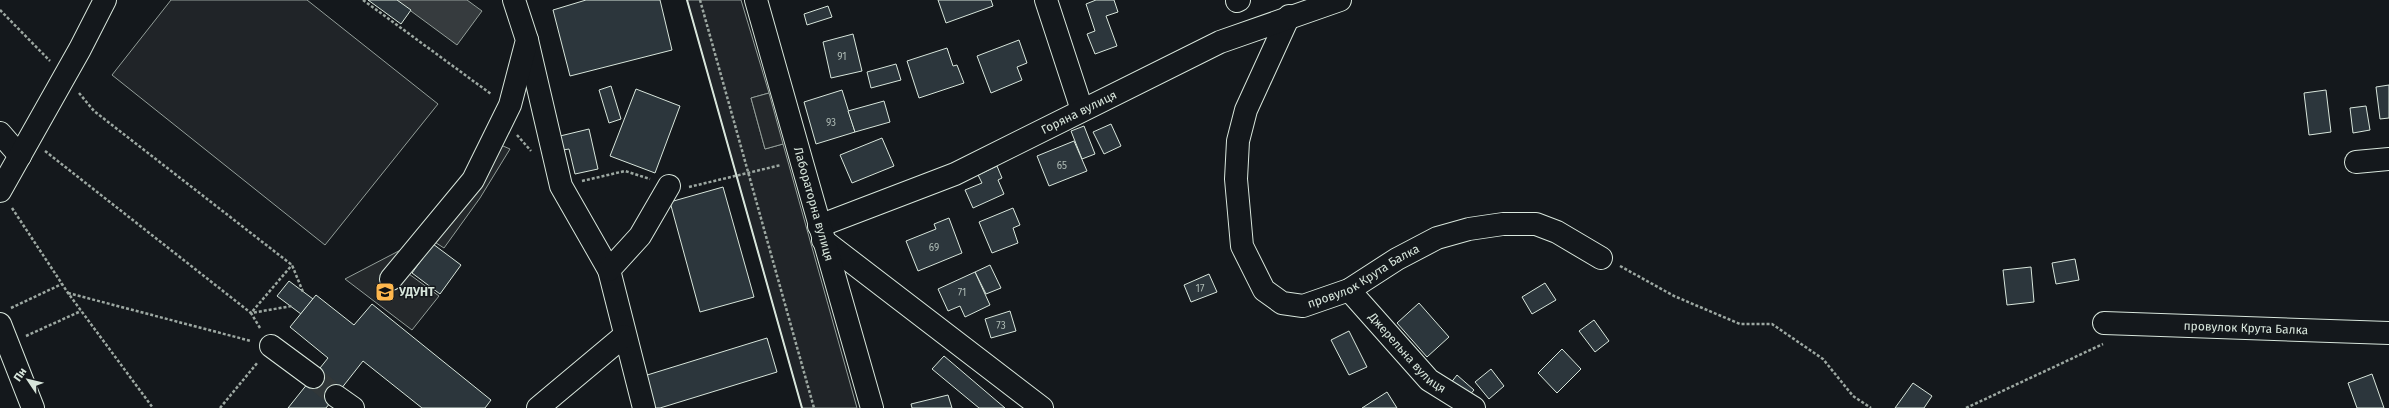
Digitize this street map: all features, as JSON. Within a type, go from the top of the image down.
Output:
[{"type":"street","points":[[0,191],[65,77],[104,0]]},
{"type":"street","points":[[514,0],[526,40],[561,186],[608,270],[644,408]]},
{"type":"street","name":"Лабораторна вулиця","points":[[756,0],[872,408]]},
{"type":"street","points":[[1046,0],[1082,110]]},
{"type":"street","name":"Горяна вулиця","points":[[821,233],[955,174],[1220,42],[1289,16],[1340,0]]},
{"type":"street","name":"провулок Крута Балка","points":[[1289,16],[1246,110],[1238,141],[1236,179],[1242,246],[1264,290],[1282,303],[1303,306],[1348,290],[1397,258],[1436,238],[1469,229],[1503,224],[1536,224],[1557,232],[1601,258]]},
{"type":"street","points":[[391,279],[473,180],[510,105],[526,40]]},
{"type":"street","points":[[0,133],[24,147]]},
{"type":"street","points":[[2356,162],[2389,159]]},
{"type":"street","points":[[608,270],[640,236],[669,186]]},
{"type":"street","points":[[821,233],[1042,408]]},
{"type":"street","name":"Джерельна вулиця","points":[[1348,290],[1429,380],[1474,408]]},
{"type":"street","points":[[3,317],[8,344],[34,408]]},
{"type":"street","name":"провулок Крута Балка","points":[[2106,332],[2389,333]]},
{"type":"street","points":[[538,408],[624,336]]},
{"type":"street","points":[[271,346],[313,377]]},
{"type":"path","points":[[363,0],[492,95],[503,119],[532,152]]},
{"type":"path","points":[[700,0],[814,408]]},
{"type":"path","points":[[0,10],[65,77],[94,111],[292,265],[303,292]]},
{"type":"path","points":[[24,147],[251,313],[271,346]]},
{"type":"path","points":[[561,186],[625,171],[679,189],[775,167]]},
{"type":"path","points":[[0,191],[68,293],[153,408]]},
{"type":"path","points":[[1601,258],[1616,264],[1674,296],[1740,324],[1772,324],[1823,359],[1853,396],[1872,408]]},
{"type":"path","points":[[251,313],[292,265]]},
{"type":"path","points":[[3,317],[62,284]]},
{"type":"path","points":[[68,293],[271,346]]},
{"type":"path","points":[[251,313],[292,306]]},
{"type":"path","points":[[8,344],[81,311]]},
{"type":"path","points":[[1966,408],[2106,332]]},
{"type":"path","points":[[220,408],[271,346]]},
{"type":"shaded area","points":[[171,0],[307,0],[438,104],[325,245],[112,75]]},
{"type":"shaded area","points":[[396,0],[467,0],[482,11],[457,45]]},
{"type":"shaded area","points":[[687,0],[741,0],[769,93],[751,98],[765,149],[783,144],[857,408],[802,408]]},
{"type":"shaded area","points":[[769,93],[783,144],[765,149],[751,98]]},
{"type":"shaded area","points":[[489,140],[510,149],[480,198],[444,248],[433,241],[409,274],[439,296],[412,330],[345,279],[414,243]]},
{"type":"building","points":[[368,0],[397,0],[411,10],[401,24]]},
{"type":"building","points":[[586,0],[660,0],[672,50],[570,76],[553,10]]},
{"type":"building","points":[[938,0],[991,0],[993,6],[946,23]]},
{"type":"building","points":[[1096,0],[1114,0],[1118,12],[1106,16],[1117,46],[1095,54],[1087,34],[1095,31],[1086,4]]},
{"type":"building","points":[[828,6],[832,17],[807,25],[804,14]]},
{"type":"building","points":[[853,34],[862,71],[831,78],[823,42]]},
{"type":"building","points":[[1019,40],[1027,63],[1017,67],[1022,80],[991,93],[977,56]]},
{"type":"building","points":[[947,48],[953,66],[957,65],[964,83],[919,98],[907,61]]},
{"type":"building","points":[[896,64],[901,80],[871,88],[867,72]]},
{"type":"building","points":[[2389,85],[2389,118],[2380,119],[2376,87]]},
{"type":"building","points":[[611,86],[621,119],[609,123],[599,90]]},
{"type":"building","points":[[636,89],[680,106],[655,173],[610,156]]},
{"type":"building","points":[[842,90],[855,132],[816,144],[804,102]]},
{"type":"building","points":[[2326,90],[2331,132],[2309,135],[2304,93]]},
{"type":"building","points":[[884,101],[890,122],[855,132],[848,111]]},
{"type":"building","points":[[2366,106],[2370,130],[2353,133],[2350,108]]},
{"type":"building","points":[[1111,124],[1121,146],[1104,154],[1093,132]]},
{"type":"building","points":[[1084,126],[1095,154],[1082,159],[1071,131]]},
{"type":"building","points":[[589,129],[598,169],[575,174],[569,149],[563,150],[560,136]]},
{"type":"building","points":[[882,138],[894,166],[852,183],[840,155]]},
{"type":"building","points":[[1074,141],[1087,171],[1049,186],[1037,156]]},
{"type":"building","points":[[997,166],[1002,178],[998,180],[1004,194],[973,208],[965,190],[982,183],[978,175]]},
{"type":"building","points":[[723,187],[754,297],[700,312],[670,202]]},
{"type":"building","points":[[1013,208],[1020,225],[1013,228],[1018,243],[992,253],[979,222]]},
{"type":"building","points":[[949,218],[962,253],[918,271],[906,241],[936,229],[934,224]]},
{"type":"building","points":[[433,244],[461,265],[440,294],[412,273]]},
{"type":"building","points":[[2075,259],[2079,280],[2056,284],[2052,263]]},
{"type":"building","points":[[990,265],[1001,288],[986,294],[975,272]]},
{"type":"building","points":[[2031,267],[2034,302],[2007,305],[2003,270]]},
{"type":"building","points":[[975,272],[990,305],[965,317],[960,306],[948,311],[938,289]]},
{"type":"building","points":[[1209,274],[1217,292],[1191,302],[1184,285]]},
{"type":"building","points":[[289,281],[313,299],[301,314],[277,296]]},
{"type":"building","points":[[1545,283],[1556,300],[1532,314],[1522,297]]},
{"type":"building","points":[[316,295],[354,325],[372,304],[491,400],[485,408],[422,408],[363,361],[326,408],[288,408],[328,358],[290,327]]},
{"type":"building","points":[[1419,303],[1449,337],[1427,357],[1397,323]]},
{"type":"building","points":[[1010,311],[1016,331],[991,338],[985,319]]},
{"type":"building","points":[[1594,320],[1609,341],[1595,352],[1579,331]]},
{"type":"building","points":[[1349,331],[1367,367],[1349,375],[1331,340]]},
{"type":"building","points":[[767,338],[777,372],[660,408],[654,408],[644,376]]},
{"type":"building","points":[[1562,349],[1581,369],[1557,393],[1538,373]]},
{"type":"building","points":[[944,356],[1005,408],[979,408],[932,369]]},
{"type":"building","points":[[1491,369],[1504,386],[1489,399],[1475,382]]},
{"type":"building","points":[[2372,374],[2384,408],[2357,408],[2348,383]]},
{"type":"building","points":[[1457,375],[1474,390],[1467,398],[1450,384]]},
{"type":"building","points":[[1913,383],[1932,396],[1924,408],[1895,408]]},
{"type":"building","points":[[1387,392],[1397,408],[1362,408]]},
{"type":"building","points":[[948,395],[952,408],[912,408],[911,404]]},
{"type":"tunnel","points":[[313,377],[336,396]]},
{"type":"wall","points":[[687,0],[802,408]]},
{"type":"place","name":"УДУНТ","points":[[385,292]]}]
